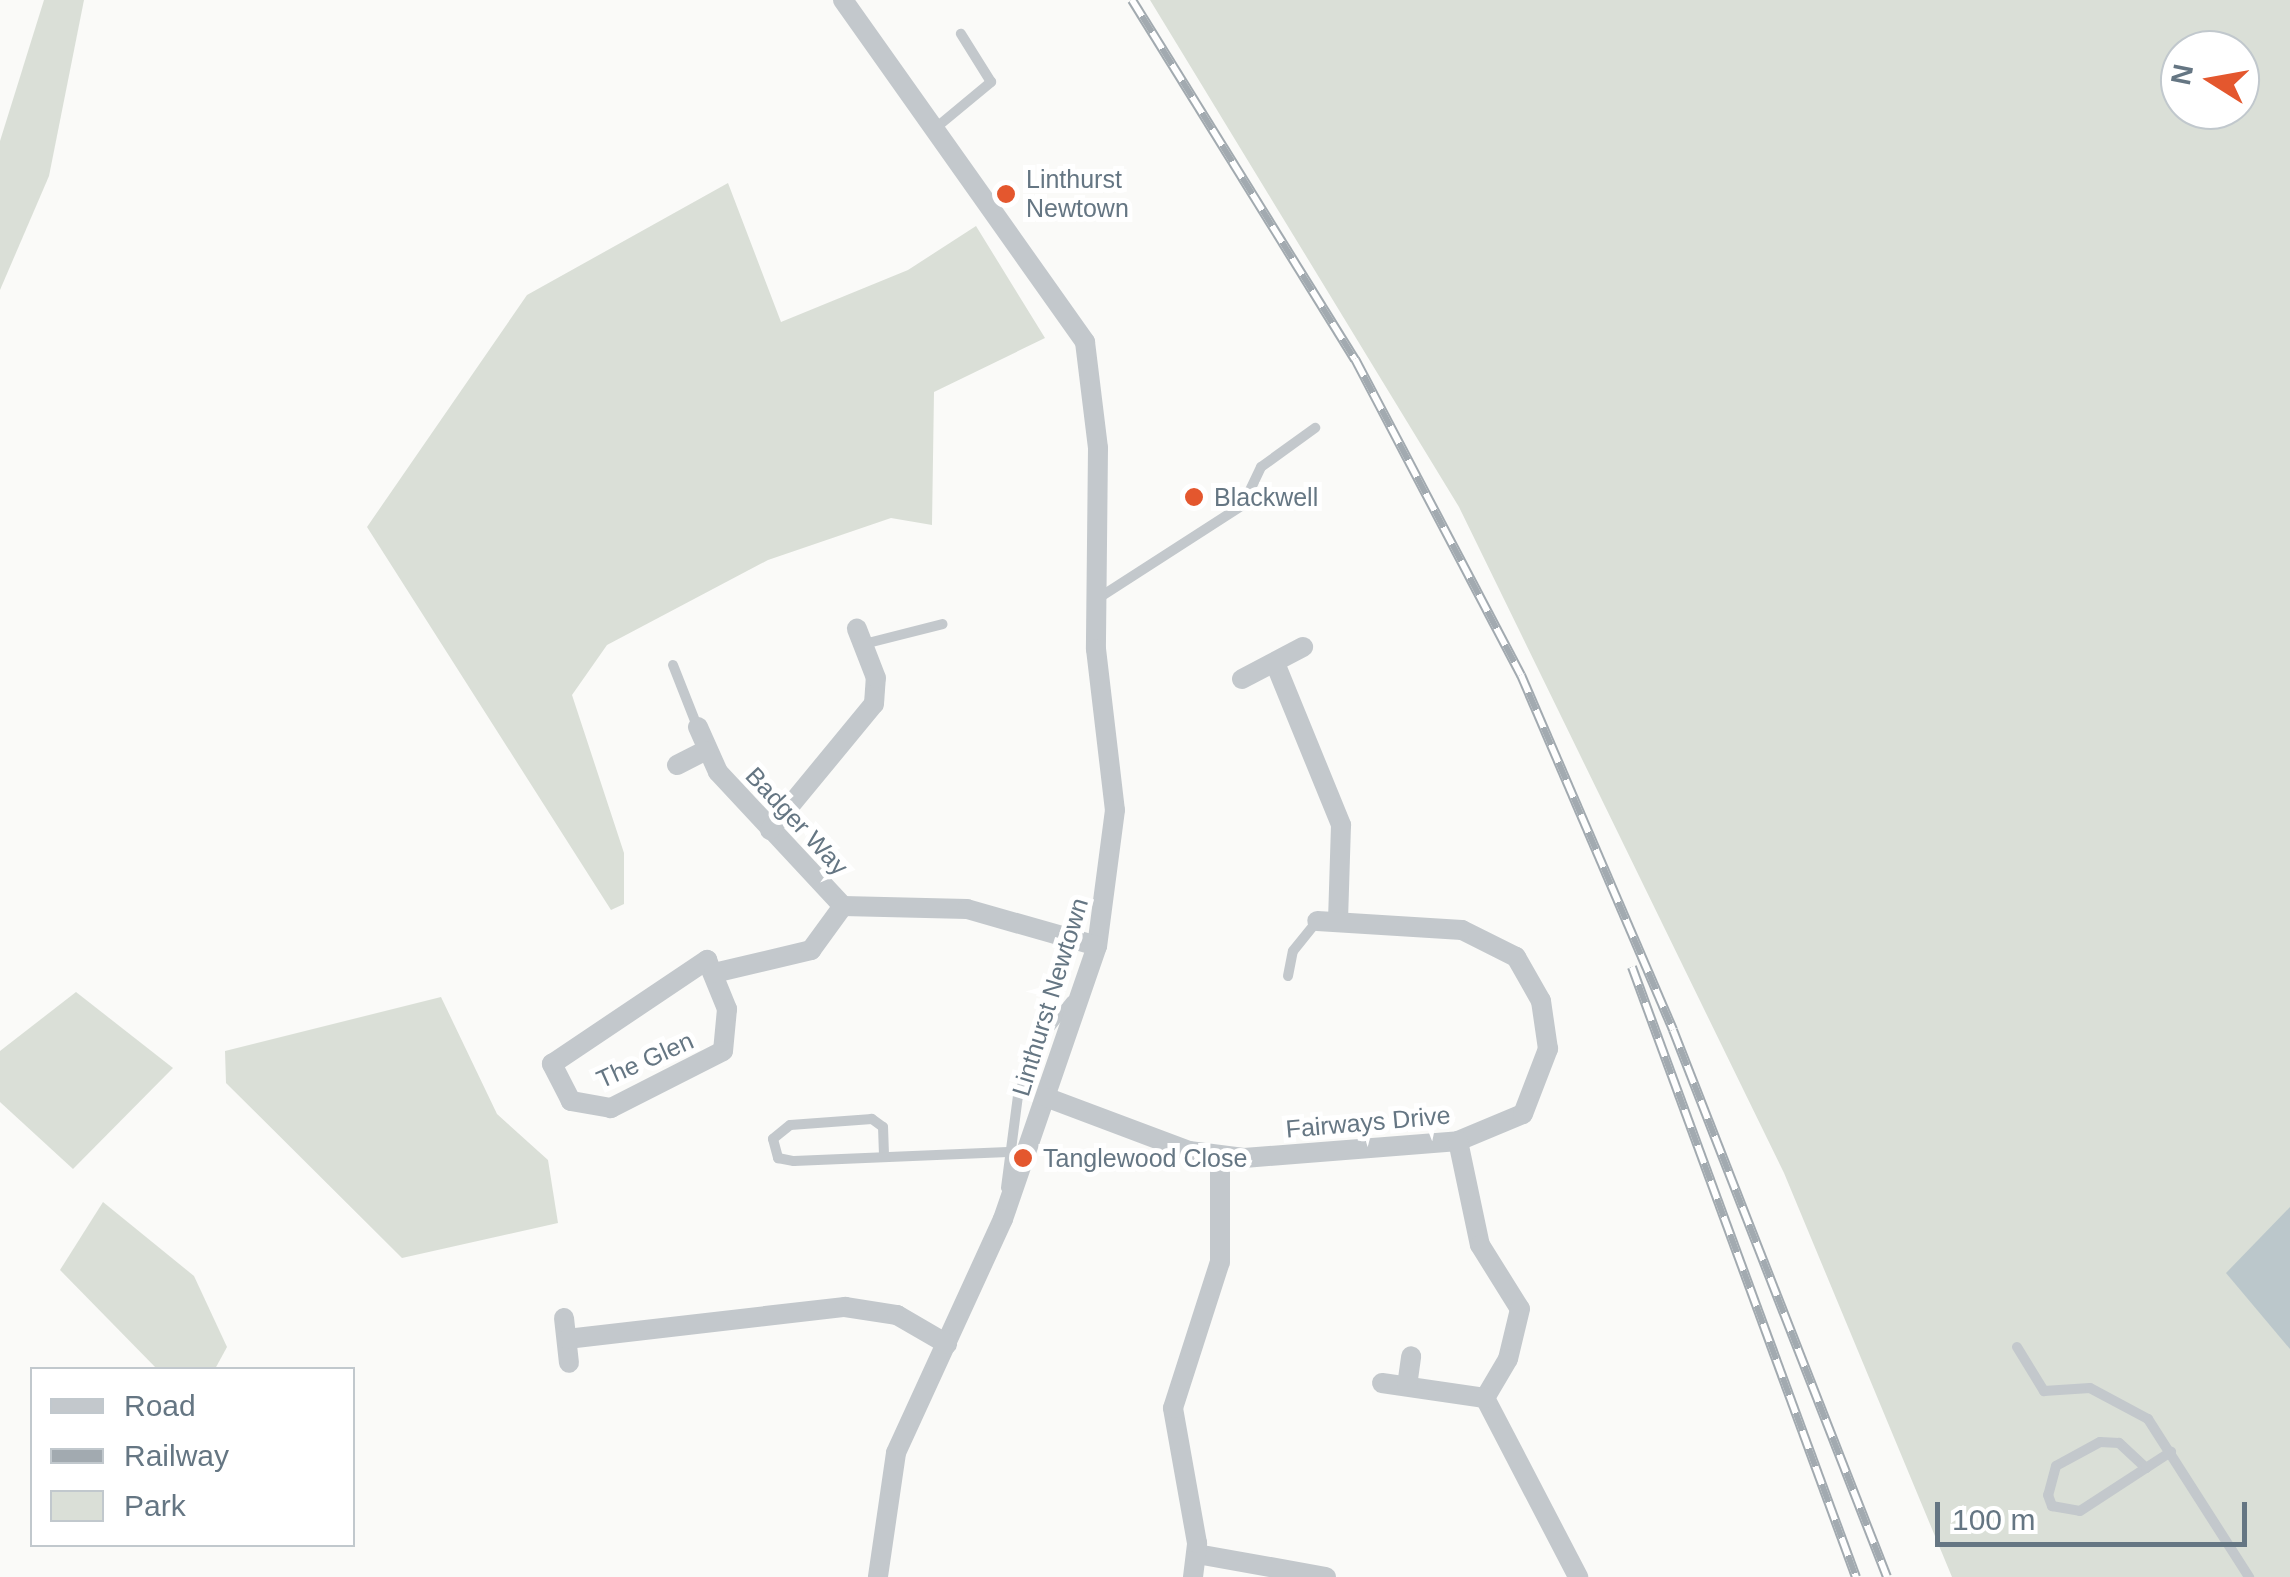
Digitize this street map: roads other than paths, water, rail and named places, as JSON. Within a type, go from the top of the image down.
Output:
[{"type":"street","name":"Linthurst Newtown","points":[[842,0],[931,132],[1085,342],[1097,413],[1096,600],[1115,810],[1097,946],[1004,1219],[888,1478],[878,1577]]},
{"type":"street","points":[[770,830],[874,704],[861,636]]},
{"type":"street","points":[[1242,680],[1303,647]]},
{"type":"street","points":[[1275,664],[1341,825],[1328,921]]},
{"type":"street","name":"Badger Way","points":[[698,727],[705,751],[770,830],[843,906],[967,909],[1097,946]]},
{"type":"street","points":[[677,766],[705,751]]},
{"type":"street","name":"The Glen","points":[[714,974],[812,950],[843,906]]},
{"type":"street","name":"Fairways Drive","points":[[1048,1098],[1220,1157],[1458,1141],[1523,1114],[1548,1049],[1540,1001],[1516,958],[1490,940],[1328,921]]},
{"type":"street","name":"The Glen","points":[[707,960],[714,974],[727,1009],[723,1051],[611,1108],[570,1101],[552,1064],[707,960]]},
{"type":"street","points":[[1458,1141],[1480,1245],[1520,1309],[1508,1359],[1485,1398]]},
{"type":"street","points":[[1193,1577],[1197,1554],[1174,1394],[1220,1262],[1220,1157]]},
{"type":"street","points":[[570,1362],[565,1329],[845,1307],[897,1316],[947,1344]]},
{"type":"street","points":[[1407,1386],[1411,1356]]},
{"type":"street","points":[[1382,1383],[1485,1398]]},
{"type":"street","points":[[1485,1398],[1578,1577]]},
{"type":"street","points":[[1197,1554],[1326,1577]]},
{"type":"lane","points":[[931,132],[991,82],[961,34]]},
{"type":"lane","points":[[1096,600],[1243,504],[1261,467],[1316,428]]},
{"type":"lane","points":[[861,636],[943,624]]},
{"type":"lane","points":[[673,666],[698,727]]},
{"type":"lane","points":[[1288,976],[1292,952],[1328,921]]},
{"type":"lane","points":[[1004,1219],[1008,1152],[1030,1064],[1083,986]]},
{"type":"lane","points":[[884,1154],[882,1126],[872,1118],[790,1125],[773,1138],[784,1160],[1008,1152]]},
{"type":"lane","points":[[2017,1347],[2044,1391],[2090,1388],[2129,1406],[2170,1452],[2249,1577]]},
{"type":"lane","points":[[2146,1468],[2119,1443],[2100,1442],[2056,1466],[2048,1494],[2052,1506],[2080,1511],[2146,1468],[2170,1452]]},
{"type":"railway","points":[[1132,0],[1355,359],[1521,675],[1673,1030],[1887,1577]]},
{"type":"railway","points":[[1632,967],[1856,1577]]},
{"type":"place","name":"Linthurst Newtown","points":[[1006,194]]},
{"type":"place","name":"Blackwell","points":[[1194,497]]},
{"type":"place","name":"Tanglewood Close","points":[[1023,1158]]}]
